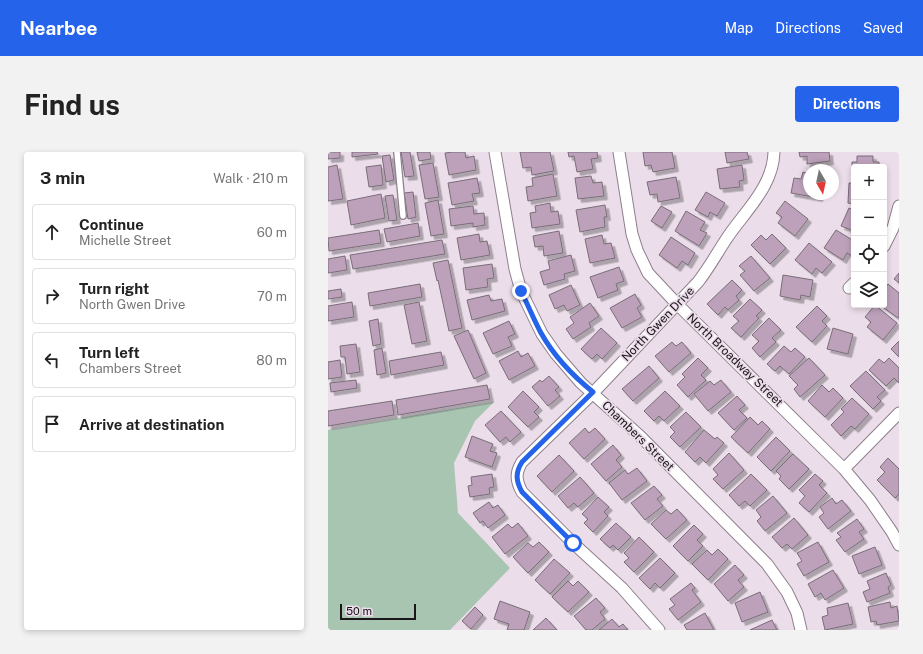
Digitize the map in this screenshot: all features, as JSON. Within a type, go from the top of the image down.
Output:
[{"type":"street","name":"Chambers Street","points":[[496,152],[515,269],[521,291],[542,334],[556,354],[581,383],[593,392],[640,436],[767,564],[787,592],[797,614],[801,630]]},
{"type":"street","name":"North Broadway Street","points":[[619,152],[632,234],[637,250],[648,273],[677,304],[844,469],[870,500],[899,545]]},
{"type":"street","name":"North Gwen Drive","points":[[659,630],[622,588],[573,543],[522,492],[518,484],[518,468],[522,462],[593,392],[706,273],[727,238],[763,190],[774,160],[774,152]]},
{"type":"street","points":[[887,240],[893,228],[899,206]]},
{"type":"street","points":[[844,469],[899,414]]},
{"type":"lane","points":[[396,152],[403,216]]},
{"type":"green space","points":[[494,402],[475,421],[454,463],[458,513],[510,568],[450,630],[328,630],[328,430]]},
{"type":"building","points":[[328,152],[340,152],[340,158],[328,159]]},
{"type":"building","points":[[352,152],[377,152],[378,154],[352,157]]},
{"type":"building","points":[[401,152],[410,152],[414,176],[405,177]]},
{"type":"building","points":[[417,152],[430,152],[431,159],[419,161]]},
{"type":"building","points":[[465,152],[466,158],[474,156],[476,170],[449,175],[445,153]]},
{"type":"building","points":[[520,152],[550,152],[554,171],[532,175],[531,167],[523,168]]},
{"type":"building","points":[[568,152],[597,152],[598,158],[591,159],[593,169],[577,172],[574,156],[569,157]]},
{"type":"building","points":[[643,152],[672,152],[675,168],[653,172],[651,165],[645,166]]},
{"type":"building","points":[[725,152],[747,152],[749,159],[727,163]]},
{"type":"building","points":[[799,152],[829,152],[830,161],[807,164],[807,156],[800,157]]},
{"type":"building","points":[[390,155],[394,180],[386,182],[382,156]]},
{"type":"building","points":[[857,156],[873,156],[873,162],[879,162],[879,164],[852,164],[852,162],[857,162]]},
{"type":"building","points":[[433,163],[439,197],[425,199],[419,165]]},
{"type":"building","points":[[337,165],[343,199],[328,201],[328,167]]},
{"type":"building","points":[[381,165],[383,185],[369,187],[366,167]]},
{"type":"building","points":[[742,165],[744,180],[739,181],[740,187],[720,189],[717,169]]},
{"type":"building","points":[[803,172],[803,195],[791,193],[794,178],[801,179]]},
{"type":"building","points":[[553,174],[557,196],[528,201],[526,187],[533,186],[532,178]]},
{"type":"building","points":[[591,176],[593,183],[602,182],[604,196],[578,199],[575,178]]},
{"type":"building","points":[[676,177],[680,198],[658,202],[657,194],[650,195],[647,182]]},
{"type":"building","points":[[477,178],[480,193],[472,194],[474,201],[452,205],[448,183]]},
{"type":"building","points":[[849,183],[851,183],[851,204],[848,203]]},
{"type":"building","points":[[413,192],[416,217],[408,219],[404,193]]},
{"type":"building","points":[[706,192],[725,203],[717,216],[710,212],[708,217],[695,210]]},
{"type":"building","points":[[381,194],[385,218],[351,225],[347,201]]},
{"type":"building","points":[[393,195],[397,220],[389,221],[385,196]]},
{"type":"building","points":[[438,200],[444,234],[431,236],[425,203]]},
{"type":"building","points":[[785,201],[808,219],[795,236],[778,223],[782,217],[776,213]]},
{"type":"building","points":[[550,203],[551,212],[558,211],[560,224],[532,228],[530,213],[536,212],[535,206]]},
{"type":"building","points":[[605,205],[607,217],[604,217],[605,227],[580,232],[576,210]]},
{"type":"building","points":[[473,206],[474,214],[484,213],[485,225],[473,227],[473,223],[451,226],[449,209]]},
{"type":"building","points":[[661,206],[672,212],[662,228],[651,221]]},
{"type":"building","points":[[849,208],[851,209],[851,230],[841,226]]},
{"type":"building","points":[[686,211],[705,222],[700,230],[707,233],[699,246],[675,231]]},
{"type":"building","points":[[418,223],[420,236],[387,242],[384,229]]},
{"type":"building","points":[[379,230],[381,243],[329,251],[328,238]]},
{"type":"building","points":[[836,230],[851,239],[851,255],[847,253],[843,260],[824,248]]},
{"type":"building","points":[[559,231],[563,253],[544,256],[543,246],[535,247],[533,236]]},
{"type":"building","points":[[479,234],[480,242],[487,241],[490,255],[461,260],[457,238]]},
{"type":"building","points":[[772,234],[786,248],[770,264],[751,245],[761,235],[766,240]]},
{"type":"building","points":[[602,235],[604,244],[611,243],[615,258],[590,263],[585,239]]},
{"type":"building","points":[[671,237],[695,253],[688,265],[682,261],[677,268],[659,255]]},
{"type":"building","points":[[442,240],[445,254],[353,269],[350,255]]},
{"type":"building","points":[[809,243],[832,262],[822,273],[816,268],[812,274],[795,260]]},
{"type":"building","points":[[571,255],[575,271],[564,274],[565,279],[544,285],[540,272],[550,269],[548,261]]},
{"type":"building","points":[[345,256],[347,270],[328,273],[328,259]]},
{"type":"building","points":[[751,256],[770,278],[754,291],[740,275],[745,271],[739,266]]},
{"type":"building","points":[[448,260],[462,328],[449,331],[433,263]]},
{"type":"building","points":[[492,264],[494,278],[487,279],[488,287],[466,290],[463,268]]},
{"type":"building","points":[[619,267],[624,281],[616,284],[618,290],[598,298],[590,277]]},
{"type":"building","points":[[899,273],[899,283],[894,279]]},
{"type":"building","points":[[783,275],[813,280],[810,297],[801,295],[800,300],[780,296]]},
{"type":"building","points":[[732,280],[742,290],[736,296],[739,300],[728,310],[725,307],[718,315],[707,304]]},
{"type":"building","points":[[420,284],[422,297],[370,306],[368,293]]},
{"type":"building","points":[[888,284],[899,293],[898,318],[884,308],[887,308]]},
{"type":"building","points":[[571,285],[580,305],[567,311],[564,305],[555,309],[549,295]]},
{"type":"building","points":[[341,289],[342,297],[328,299],[328,291]]},
{"type":"building","points":[[635,294],[641,305],[637,308],[642,317],[622,328],[610,308]]},
{"type":"building","points":[[489,295],[491,301],[502,299],[505,311],[472,320],[467,300]]},
{"type":"building","points":[[750,299],[762,310],[756,316],[759,318],[741,337],[731,328],[739,321],[733,316]]},
{"type":"building","points":[[352,302],[354,317],[328,321],[328,306]]},
{"type":"building","points":[[419,302],[427,341],[412,344],[404,305]]},
{"type":"building","points":[[590,303],[599,316],[589,323],[591,327],[573,339],[566,329],[574,323],[570,317]]},
{"type":"building","points":[[817,306],[827,316],[822,321],[827,326],[812,342],[796,327]]},
{"type":"building","points":[[872,308],[879,308],[897,323],[883,340],[867,327],[871,322],[865,317]]},
{"type":"building","points":[[769,318],[781,330],[772,338],[776,342],[760,357],[752,348],[759,341],[752,335]]},
{"type":"building","points":[[378,319],[381,344],[373,346],[369,321]]},
{"type":"building","points":[[509,321],[515,334],[508,337],[512,346],[493,354],[483,333]]},
{"type":"building","points":[[601,328],[617,343],[602,359],[597,354],[592,359],[581,349]]},
{"type":"building","points":[[833,328],[853,334],[848,354],[827,349]]},
{"type":"building","points":[[468,330],[486,373],[474,379],[454,336]]},
{"type":"building","points":[[899,341],[899,357],[891,349]]},
{"type":"building","points":[[672,342],[676,346],[682,342],[691,353],[669,372],[655,356]]},
{"type":"building","points":[[356,344],[360,372],[347,374],[345,357],[341,357],[340,346]]},
{"type":"building","points":[[784,346],[791,352],[795,348],[805,357],[789,374],[780,366],[775,371],[767,364]]},
{"type":"building","points":[[382,348],[386,373],[377,375],[374,350]]},
{"type":"building","points":[[518,351],[521,357],[528,353],[535,366],[509,380],[499,361]]},
{"type":"building","points":[[441,352],[444,365],[391,375],[389,361]]},
{"type":"building","points":[[698,358],[708,368],[701,375],[706,380],[688,397],[677,385],[685,377],[682,374]]},
{"type":"building","points":[[809,358],[825,375],[800,397],[794,389],[798,385],[789,376]]},
{"type":"building","points":[[889,358],[899,368],[899,383],[894,378],[886,386],[869,370],[879,359],[884,363]]},
{"type":"building","points":[[340,360],[342,377],[328,379],[328,362]]},
{"type":"building","points":[[649,366],[659,378],[633,401],[622,389]]},
{"type":"building","points":[[866,371],[885,390],[877,397],[881,401],[873,409],[850,386]]},
{"type":"building","points":[[549,376],[559,387],[555,390],[560,396],[548,406],[532,387],[540,380],[542,382]]},
{"type":"building","points":[[356,380],[357,388],[331,392],[330,383]]},
{"type":"building","points":[[721,380],[731,392],[708,411],[694,394],[710,381],[714,385]]},
{"type":"building","points":[[487,385],[490,399],[398,415],[396,400]]},
{"type":"building","points":[[822,385],[829,392],[833,388],[843,398],[825,417],[808,401]]},
{"type":"building","points":[[523,391],[539,407],[534,412],[539,417],[528,427],[508,407]]},
{"type":"building","points":[[665,391],[680,406],[664,421],[659,416],[654,421],[644,411]]},
{"type":"building","points":[[737,396],[745,405],[739,410],[747,418],[734,430],[718,413]]},
{"type":"building","points":[[852,398],[869,414],[855,429],[851,426],[841,436],[831,425],[844,412],[841,409]]},
{"type":"building","points":[[392,401],[394,415],[328,426],[328,411]]},
{"type":"building","points":[[501,411],[521,432],[510,442],[506,437],[500,442],[485,425]]},
{"type":"building","points":[[686,412],[701,427],[680,447],[670,437],[675,432],[670,427]]},
{"type":"building","points":[[750,417],[758,425],[762,421],[770,429],[748,453],[731,437]]},
{"type":"building","points":[[585,428],[589,433],[595,428],[605,439],[584,459],[569,443]]},
{"type":"building","points":[[704,430],[715,439],[717,437],[724,443],[706,463],[700,457],[695,462],[685,452]]},
{"type":"building","points":[[472,436],[493,444],[490,451],[497,453],[492,467],[465,457]]},
{"type":"building","points":[[776,437],[790,451],[771,471],[757,457]]},
{"type":"building","points":[[613,445],[621,455],[616,460],[622,467],[606,481],[591,464]]},
{"type":"building","points":[[729,453],[744,470],[723,489],[713,479],[718,475],[713,469]]},
{"type":"building","points":[[793,454],[809,469],[789,489],[779,479],[781,476],[776,471]]},
{"type":"building","points":[[559,455],[574,471],[552,492],[537,476]]},
{"type":"building","points":[[888,458],[899,469],[899,494],[895,498],[877,480],[885,472],[880,467]]},
{"type":"building","points":[[637,468],[647,481],[622,500],[609,483],[625,470],[628,474]]},
{"type":"building","points":[[492,474],[494,487],[489,488],[490,494],[470,497],[468,486],[472,485],[471,477]]},
{"type":"building","points":[[751,474],[767,490],[750,506],[745,501],[739,506],[729,495]]},
{"type":"building","points":[[815,474],[823,481],[819,485],[827,493],[809,512],[799,503],[805,496],[799,490]]},
{"type":"building","points":[[580,477],[594,493],[578,507],[574,503],[568,508],[558,496]]},
{"type":"building","points":[[654,486],[662,495],[657,499],[663,506],[645,520],[631,503]]},
{"type":"building","points":[[773,496],[787,513],[765,531],[757,521],[761,517],[756,510]]},
{"type":"building","points":[[598,497],[609,507],[604,512],[608,516],[593,532],[584,523],[588,519],[582,514]]},
{"type":"building","points":[[832,498],[836,504],[842,500],[851,511],[828,529],[819,517],[824,513],[820,507]]},
{"type":"building","points":[[489,502],[493,508],[498,505],[505,515],[488,528],[483,521],[480,523],[473,513]]},
{"type":"building","points":[[677,509],[687,520],[666,539],[651,524],[666,510],[671,514]]},
{"type":"building","points":[[794,518],[808,535],[792,549],[787,544],[782,548],[772,537]]},
{"type":"building","points":[[857,519],[864,529],[859,532],[864,539],[845,552],[836,540],[841,537],[837,533]]},
{"type":"building","points":[[518,523],[528,536],[505,554],[492,537],[508,524],[512,528]]},
{"type":"building","points":[[616,523],[631,537],[618,550],[613,545],[610,548],[600,539]]},
{"type":"building","points":[[694,525],[703,534],[697,540],[703,546],[688,561],[673,546]]},
{"type":"building","points":[[639,537],[654,552],[634,572],[624,562],[629,558],[624,553]]},
{"type":"building","points":[[539,542],[549,552],[528,573],[513,557],[528,543],[533,547]]},
{"type":"building","points":[[818,542],[829,562],[804,576],[797,564],[802,561],[797,553]]},
{"type":"building","points":[[875,547],[882,565],[859,574],[852,556]]},
{"type":"building","points":[[718,549],[728,559],[708,580],[692,564],[707,550],[712,555]]},
{"type":"building","points":[[660,558],[675,573],[660,588],[655,583],[650,589],[639,578]]},
{"type":"building","points":[[554,559],[570,573],[550,594],[535,580]]},
{"type":"building","points":[[735,565],[744,575],[738,580],[744,587],[728,601],[714,584]]},
{"type":"building","points":[[833,570],[844,588],[825,600],[821,593],[815,597],[808,584]]},
{"type":"building","points":[[886,573],[891,585],[888,587],[890,593],[867,602],[863,592],[870,589],[867,581]]},
{"type":"building","points":[[568,581],[573,586],[578,581],[589,592],[568,612],[552,597]]},
{"type":"building","points":[[691,583],[695,588],[692,590],[701,602],[678,620],[669,609],[675,605],[670,599]]},
{"type":"building","points":[[760,592],[768,612],[742,622],[735,603]]},
{"type":"building","points":[[596,598],[605,608],[600,612],[605,619],[592,630],[586,630],[574,616]]},
{"type":"building","points":[[500,601],[530,612],[524,630],[507,630],[509,624],[494,619]]},
{"type":"building","points":[[890,602],[891,608],[897,606],[899,621],[877,625],[876,621],[871,622],[868,607]]},
{"type":"building","points":[[848,603],[853,624],[825,630],[822,617],[828,615],[827,608]]},
{"type":"building","points":[[475,607],[483,615],[471,629],[462,621]]},
{"type":"building","points":[[705,613],[714,630],[687,630],[684,625]]},
{"type":"building","points":[[546,618],[557,630],[533,630]]},
{"type":"building","points":[[612,619],[619,627],[623,624],[628,630],[599,630]]},
{"type":"building","points":[[772,620],[777,630],[750,630]]},
{"type":"route","points":[[521,291],[542,334],[556,354],[581,383],[593,392],[522,462],[517,473],[518,484],[522,492],[573,543]]}]
